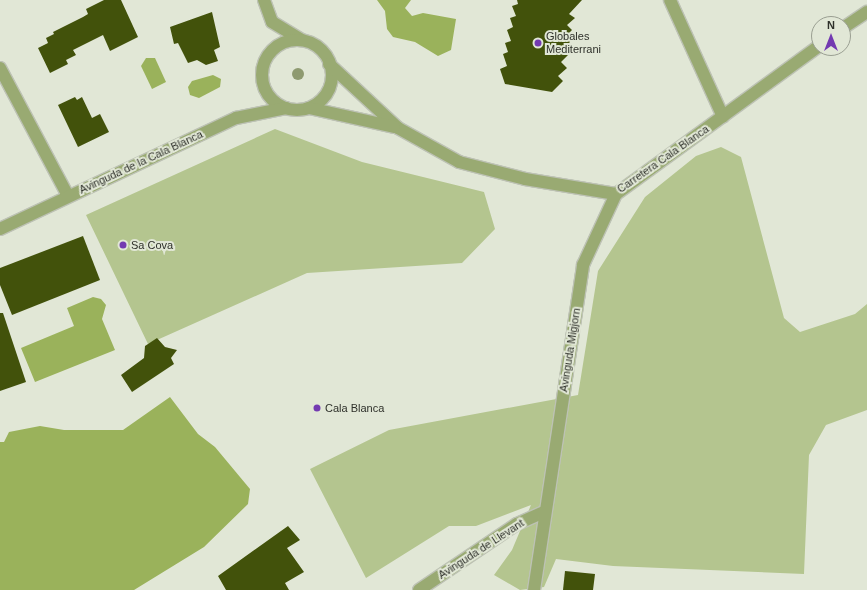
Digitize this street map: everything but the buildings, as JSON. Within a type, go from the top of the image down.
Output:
[{"type":"street","points":[[264,0],[272,22],[322,50],[329,64],[331,82],[326,93],[309,108],[286,108],[268,94],[263,84],[264,61],[279,44],[302,40]]},
{"type":"street","points":[[670,0],[723,118]]},
{"type":"street","points":[[851,23],[867,12]]},
{"type":"street","name":"Carretera Cala Blanca","points":[[329,64],[398,128],[459,162],[525,179],[616,194],[723,118],[811,52]]},
{"type":"street","points":[[0,68],[68,196]]},
{"type":"street","name":"Avinguda de la Cala Blanca","points":[[0,229],[236,118],[286,108]]},
{"type":"street","name":"Carretera Cala Blanca","points":[[309,108],[347,114],[398,128]]},
{"type":"street","name":"Avinguda Migjorn","points":[[534,590],[544,512],[583,265],[616,194]]},
{"type":"street","name":"Avinguda de Llevant","points":[[419,590],[517,524],[544,512]]},
{"type":"shaded area","points":[[377,0],[411,0],[405,8],[412,16],[423,13],[456,19],[451,50],[438,56],[415,42],[393,37],[387,29],[385,11]]},
{"type":"shaded area","points":[[146,58],[155,58],[166,82],[152,89],[141,66]]},
{"type":"shaded area","points":[[213,75],[221,79],[220,87],[199,98],[190,95],[188,87],[192,81]]},
{"type":"shaded area","points":[[275,129],[362,162],[484,192],[495,229],[462,263],[307,273],[148,344],[86,215]]},
{"type":"shaded area","points":[[721,147],[741,157],[784,318],[800,332],[855,314],[867,304],[867,410],[826,425],[809,455],[804,574],[613,566],[556,559],[544,587],[520,590],[494,575],[512,550],[531,505],[476,526],[449,526],[366,578],[310,469],[389,430],[578,395],[598,271],[645,197],[696,156]]},
{"type":"shaded area","points":[[93,297],[101,299],[106,305],[102,319],[115,350],[35,382],[21,348],[74,326],[67,308]]},
{"type":"shaded area","points":[[170,397],[198,434],[215,447],[250,489],[248,504],[204,547],[134,590],[0,590],[0,442],[4,442],[9,432],[40,426],[64,430],[123,430]]},
{"type":"place","name":"Globales Mediterrani","points":[[538,43]]},
{"type":"place","name":"Sa Cova","points":[[123,245]]},
{"type":"place","name":"Cala Blanca","points":[[317,408]]}]
